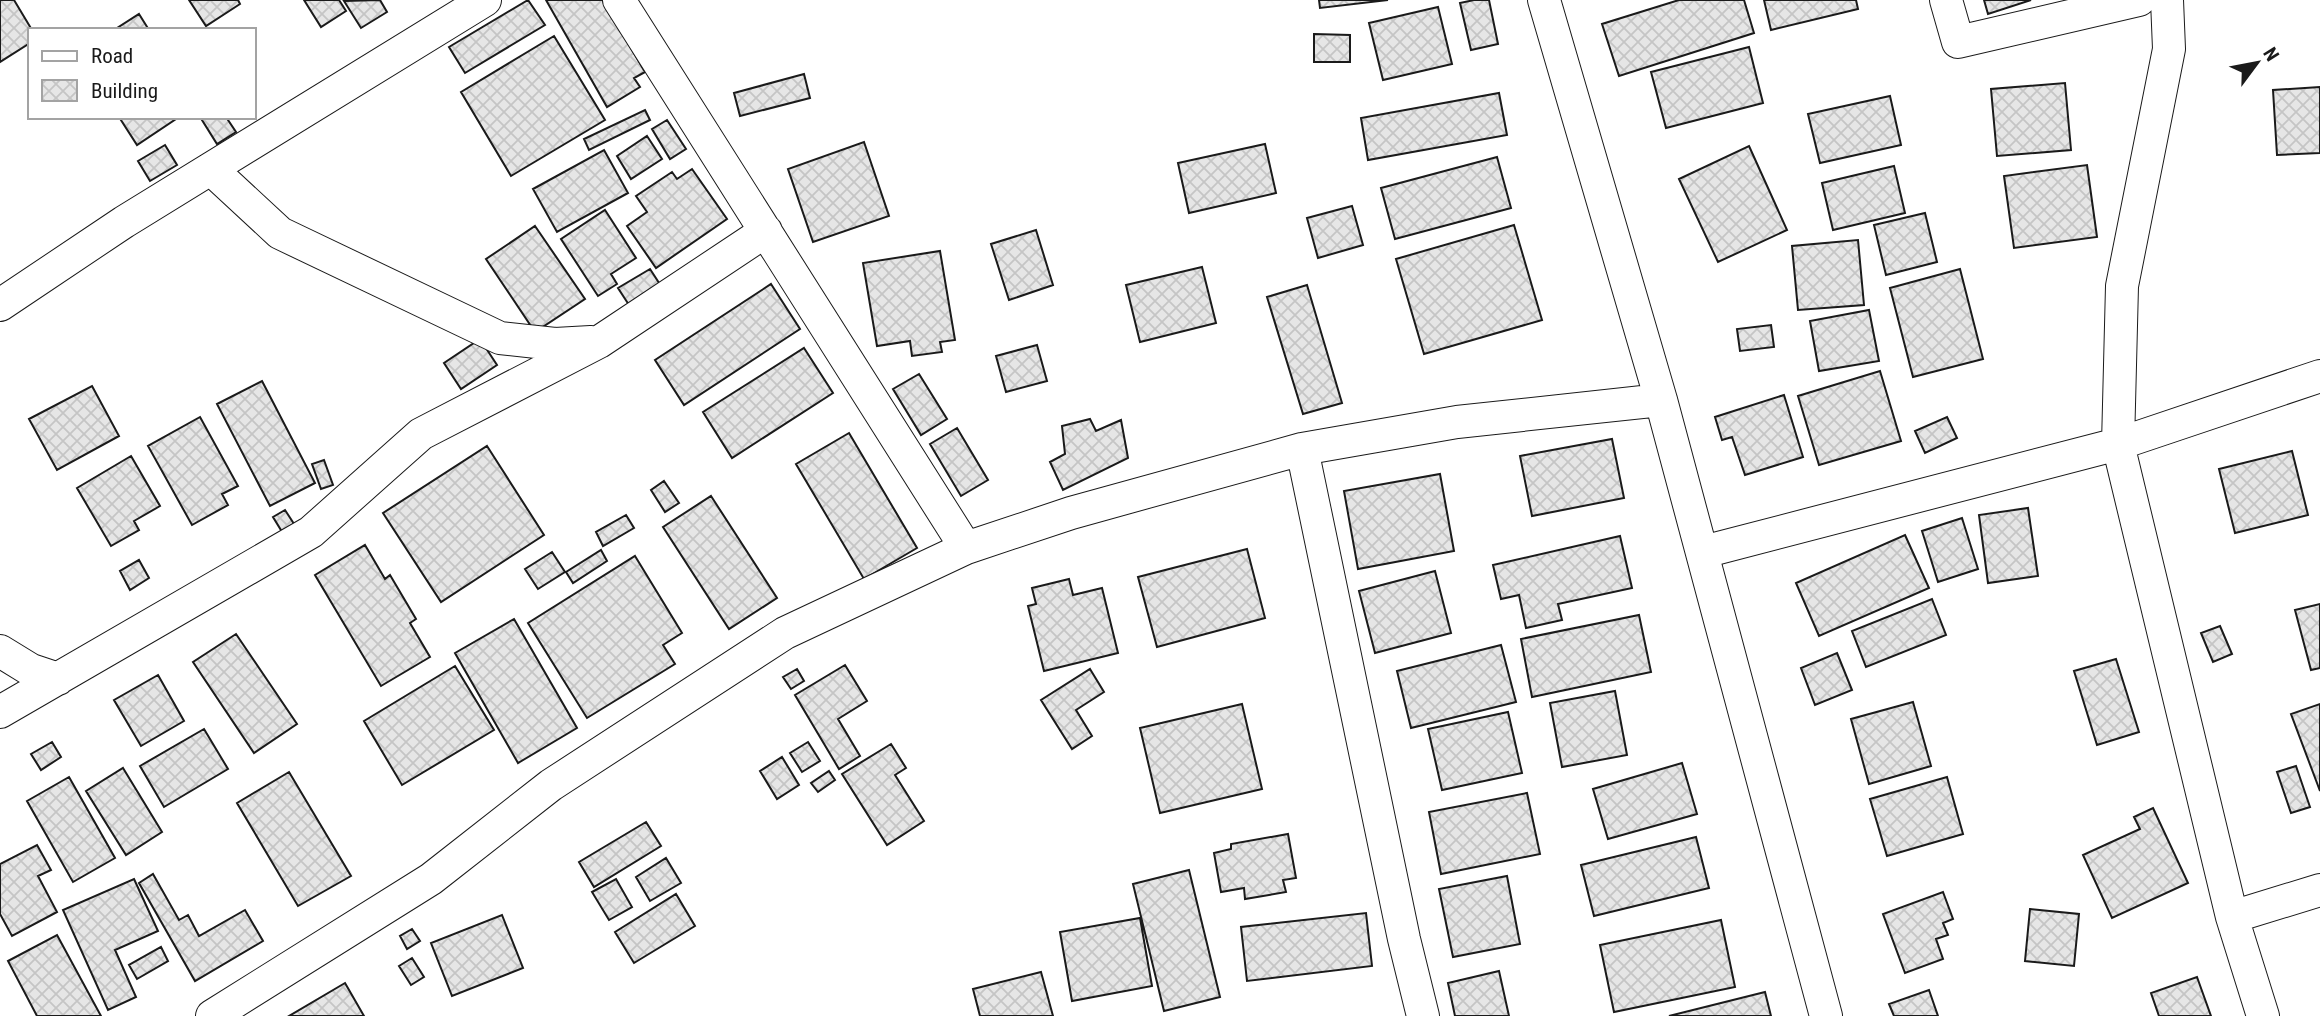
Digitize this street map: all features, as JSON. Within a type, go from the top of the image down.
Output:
[{"type":"street","points":[[0,305],[124,222],[485,0]]},
{"type":"street","points":[[619,0],[701,134],[766,231],[966,548]]},
{"type":"street","points":[[1544,0],[1661,400],[1826,1016]]},
{"type":"street","points":[[1946,0],[1958,42],[2139,0]]},
{"type":"street","points":[[2167,0],[2169,49],[2122,286],[2119,444],[2232,917],[2263,1016]]},
{"type":"street","points":[[211,169],[280,233],[500,338],[555,344],[599,342]]},
{"type":"street","points":[[0,712],[311,532],[421,434],[599,342],[766,231]]},
{"type":"street","points":[[1703,552],[2119,444],[2320,376]]},
{"type":"street","points":[[212,1016],[431,880],[551,785],[785,633],[966,548],[1071,513],[1302,449],[1457,422],[1661,400]]},
{"type":"street","points":[[1302,449],[1404,939],[1423,1016]]},
{"type":"street","points":[[0,650],[31,670],[58,679]]},
{"type":"street","points":[[2232,917],[2320,890]]},
{"type":"building","points":[[0,0],[14,0],[31,28],[28,28],[28,44],[0,62]]},
{"type":"building","points":[[189,0],[238,0],[240,4],[206,26]]},
{"type":"building","points":[[304,0],[339,0],[346,11],[321,27]]},
{"type":"building","points":[[380,0],[387,12],[361,28],[344,1]]},
{"type":"building","points":[[528,0],[545,25],[465,73],[449,47]]},
{"type":"building","points":[[546,0],[603,0],[645,72],[634,78],[640,87],[607,107]]},
{"type":"building","points":[[1319,0],[1388,0],[1320,8]]},
{"type":"building","points":[[1489,0],[1498,44],[1471,50],[1460,3]]},
{"type":"building","points":[[1679,0],[1744,0],[1754,33],[1619,76],[1602,24]]},
{"type":"building","points":[[1764,0],[1856,0],[1858,9],[1771,30]]},
{"type":"building","points":[[1984,0],[2031,0],[1988,14]]},
{"type":"building","points":[[1438,7],[1452,64],[1383,80],[1369,23]]},
{"type":"building","points":[[139,14],[148,28],[117,28]]},
{"type":"building","points":[[1314,34],[1350,35],[1350,62],[1314,62]]},
{"type":"building","points":[[554,36],[605,120],[511,176],[461,92]]},
{"type":"building","points":[[1749,47],[1763,103],[1666,128],[1651,72]]},
{"type":"building","points":[[804,74],[810,98],[740,116],[734,93]]},
{"type":"building","points":[[2065,83],[2071,150],[1997,156],[1991,89]]},
{"type":"building","points":[[2320,87],[2320,153],[2277,155],[2273,90]]},
{"type":"building","points":[[1499,93],[1507,135],[1368,160],[1361,118]]},
{"type":"building","points":[[1890,96],[1901,145],[1820,163],[1808,114]]},
{"type":"building","points":[[645,110],[650,120],[589,150],[584,139]]},
{"type":"building","points":[[120,119],[176,119],[137,145]]},
{"type":"building","points":[[227,119],[236,132],[217,144],[202,120]]},
{"type":"building","points":[[667,120],[686,149],[670,159],[652,129]]},
{"type":"building","points":[[647,136],[662,159],[631,179],[617,156]]},
{"type":"building","points":[[864,142],[889,216],[813,242],[788,169]]},
{"type":"building","points":[[1265,144],[1276,193],[1189,213],[1178,163]]},
{"type":"building","points":[[165,145],[177,165],[150,181],[138,161]]},
{"type":"building","points":[[1749,146],[1787,230],[1718,262],[1679,179]]},
{"type":"building","points":[[604,150],[628,193],[557,232],[533,189]]},
{"type":"building","points":[[1497,157],[1511,208],[1395,239],[1381,188]]},
{"type":"building","points":[[2087,165],[2097,237],[2014,248],[2004,176]]},
{"type":"building","points":[[1894,166],[1905,213],[1833,230],[1822,183]]},
{"type":"building","points":[[692,169],[727,219],[656,268],[627,226],[647,212],[636,196],[672,172],[677,179]]},
{"type":"building","points":[[1352,206],[1363,245],[1318,258],[1307,218]]},
{"type":"building","points":[[605,210],[636,258],[611,274],[617,284],[598,296],[561,239]]},
{"type":"building","points":[[1925,213],[1937,262],[1886,275],[1874,225]]},
{"type":"building","points":[[1514,225],[1542,320],[1424,354],[1396,259]]},
{"type":"building","points":[[535,226],[585,299],[535,332],[486,259]]},
{"type":"building","points":[[1036,230],[1053,285],[1009,300],[991,244]]},
{"type":"building","points":[[1858,240],[1864,305],[1798,310],[1792,246]]},
{"type":"building","points":[[940,251],[955,340],[940,342],[942,352],[912,356],[910,341],[877,346],[863,263]]},
{"type":"building","points":[[1202,267],[1216,323],[1140,342],[1126,285]]},
{"type":"building","points":[[650,269],[661,286],[629,305],[618,288]]},
{"type":"building","points":[[1960,269],[1983,359],[1913,377],[1890,288]]},
{"type":"building","points":[[771,284],[800,329],[684,405],[655,360]]},
{"type":"building","points":[[1307,285],[1342,403],[1303,414],[1267,297]]},
{"type":"building","points":[[1869,310],[1879,361],[1819,371],[1810,321]]},
{"type":"building","points":[[1771,325],[1774,347],[1740,351],[1737,329]]},
{"type":"building","points":[[480,339],[497,365],[461,389],[444,363]]},
{"type":"building","points":[[1037,345],[1047,381],[1006,392],[996,356]]},
{"type":"building","points":[[804,348],[833,393],[732,458],[703,412]]},
{"type":"building","points":[[1880,371],[1901,441],[1819,465],[1798,396]]},
{"type":"building","points":[[919,374],[947,419],[921,435],[893,389]]},
{"type":"building","points":[[262,381],[315,483],[270,506],[217,404]]},
{"type":"building","points":[[92,386],[119,436],[57,470],[29,419]]},
{"type":"building","points":[[1784,395],[1803,457],[1745,475],[1732,437],[1722,440],[1715,417]]},
{"type":"building","points":[[200,417],[238,486],[222,494],[228,505],[192,525],[148,446]]},
{"type":"building","points":[[1947,417],[1957,438],[1925,453],[1915,431]]},
{"type":"building","points":[[1090,419],[1096,431],[1121,420],[1128,458],[1063,490],[1050,462],[1065,454],[1062,426]]},
{"type":"building","points":[[957,428],[988,480],[961,496],[930,444]]},
{"type":"building","points":[[849,433],[917,548],[864,579],[796,464]]},
{"type":"building","points":[[1612,439],[1624,498],[1532,516],[1520,456]]},
{"type":"building","points":[[487,446],[544,535],[441,602],[383,513]]},
{"type":"building","points":[[2292,451],[2308,515],[2235,533],[2219,469]]},
{"type":"building","points":[[131,456],[160,506],[134,521],[139,530],[111,546],[77,488]]},
{"type":"building","points":[[324,460],[333,485],[321,489],[312,464]]},
{"type":"building","points":[[1440,474],[1454,551],[1358,569],[1344,491]]},
{"type":"building","points":[[664,481],[679,503],[665,512],[651,490]]},
{"type":"building","points":[[711,496],[777,598],[729,629],[663,527]]},
{"type":"building","points":[[2028,508],[2038,576],[1988,583],[1979,515]]},
{"type":"building","points":[[285,510],[296,527],[284,535],[273,517]]},
{"type":"building","points":[[626,515],[634,528],[603,546],[596,532]]},
{"type":"building","points":[[1962,518],[1978,569],[1938,582],[1922,531]]},
{"type":"building","points":[[1905,535],[1929,588],[1819,636],[1796,583]]},
{"type":"building","points":[[1620,536],[1632,588],[1558,604],[1562,620],[1526,628],[1519,595],[1501,599],[1493,565]]},
{"type":"building","points":[[365,545],[385,579],[390,575],[416,619],[410,623],[430,657],[381,686],[315,575]]},
{"type":"building","points":[[1247,549],[1265,618],[1157,647],[1138,577]]},
{"type":"building","points":[[601,550],[607,561],[573,583],[566,572]]},
{"type":"building","points":[[552,552],[565,572],[538,589],[525,569]]},
{"type":"building","points":[[635,556],[682,633],[663,645],[675,664],[587,718],[528,623]]},
{"type":"building","points":[[139,560],[149,578],[130,590],[120,571]]},
{"type":"building","points":[[1435,571],[1451,633],[1375,653],[1359,591]]},
{"type":"building","points":[[1069,579],[1073,595],[1102,588],[1118,653],[1044,671],[1028,606],[1036,604],[1032,588]]},
{"type":"building","points":[[1932,599],[1946,635],[1866,667],[1852,631]]},
{"type":"building","points":[[2320,604],[2320,668],[2311,670],[2295,610]]},
{"type":"building","points":[[1639,615],[1651,672],[1532,697],[1521,639]]},
{"type":"building","points":[[514,619],[577,728],[518,763],[455,653]]},
{"type":"building","points":[[2220,626],[2232,654],[2213,662],[2201,633]]},
{"type":"building","points":[[236,634],[297,724],[254,753],[193,662]]},
{"type":"building","points":[[1501,645],[1516,702],[1411,728],[1397,671]]},
{"type":"building","points":[[1837,653],[1852,690],[1815,705],[1801,668]]},
{"type":"building","points":[[2116,659],[2139,732],[2097,745],[2074,671]]},
{"type":"building","points":[[845,665],[867,701],[838,719],[860,756],[839,769],[795,695]]},
{"type":"building","points":[[455,666],[494,730],[402,785],[364,721]]},
{"type":"building","points":[[797,669],[804,681],[791,689],[783,677]]},
{"type":"building","points":[[1090,669],[1104,692],[1076,710],[1092,736],[1072,749],[1041,700]]},
{"type":"building","points":[[158,675],[184,721],[141,746],[114,700]]},
{"type":"building","points":[[1615,691],[1627,755],[1562,767],[1550,703]]},
{"type":"building","points":[[1913,702],[1931,766],[1869,784],[1851,719]]},
{"type":"building","points":[[1242,704],[1262,789],[1160,813],[1140,728]]},
{"type":"building","points":[[2320,704],[2320,791],[2291,714]]},
{"type":"building","points":[[1508,712],[1522,773],[1442,790],[1428,729]]},
{"type":"building","points":[[204,729],[228,769],[164,807],[140,766]]},
{"type":"building","points":[[52,742],[61,757],[41,770],[31,754]]},
{"type":"building","points":[[808,742],[820,761],[802,772],[790,753]]},
{"type":"building","points":[[891,744],[906,768],[895,775],[924,821],[887,845],[842,774]]},
{"type":"building","points":[[782,757],[799,785],[777,799],[760,771]]},
{"type":"building","points":[[1682,763],[1697,814],[1608,839],[1593,789]]},
{"type":"building","points":[[2296,766],[2310,807],[2291,813],[2277,772]]},
{"type":"building","points":[[123,768],[162,832],[126,855],[86,791]]},
{"type":"building","points":[[829,771],[835,780],[818,792],[811,783]]},
{"type":"building","points":[[289,772],[351,876],[298,906],[237,803]]},
{"type":"building","points":[[69,777],[115,858],[73,882],[27,801]]},
{"type":"building","points":[[1947,777],[1963,834],[1887,856],[1870,799]]},
{"type":"building","points":[[1527,793],[1540,854],[1441,874],[1429,812]]},
{"type":"building","points":[[2153,808],[2188,883],[2112,918],[2083,855],[2140,829],[2134,817]]},
{"type":"building","points":[[646,822],[661,846],[594,887],[579,862]]},
{"type":"building","points":[[1288,834],[1296,878],[1283,880],[1286,892],[1245,899],[1244,888],[1221,892],[1214,853],[1231,849],[1231,844]]},
{"type":"building","points":[[1696,837],[1709,888],[1594,916],[1581,865]]},
{"type":"building","points":[[37,845],[51,870],[38,876],[57,912],[12,936],[0,914],[0,864]]},
{"type":"building","points":[[666,858],[681,883],[650,901],[636,877]]},
{"type":"building","points":[[1189,870],[1220,997],[1164,1011],[1133,884]]},
{"type":"building","points":[[153,874],[179,920],[188,915],[199,936],[245,910],[263,941],[195,981],[139,883]]},
{"type":"building","points":[[1507,876],[1520,944],[1453,957],[1439,889]]},
{"type":"building","points":[[134,879],[158,931],[115,950],[136,997],[108,1010],[63,910]]},
{"type":"building","points":[[616,879],[632,907],[609,920],[592,892]]},
{"type":"building","points":[[1943,892],[1953,919],[1943,923],[1948,935],[1936,939],[1943,959],[1905,973],[1883,914]]},
{"type":"building","points":[[676,894],[695,926],[634,963],[615,932]]},
{"type":"building","points":[[2030,909],[2079,914],[2074,966],[2025,961]]},
{"type":"building","points":[[1366,913],[1372,966],[1247,981],[1241,927]]},
{"type":"building","points":[[502,915],[523,968],[452,996],[431,943]]},
{"type":"building","points":[[1140,918],[1152,986],[1072,1001],[1060,932]]},
{"type":"building","points":[[1721,920],[1735,987],[1614,1012],[1600,945]]},
{"type":"building","points":[[412,929],[420,941],[407,949],[400,936]]},
{"type":"building","points":[[57,935],[101,1016],[37,1016],[8,961]]},
{"type":"building","points":[[161,947],[168,961],[137,979],[129,965]]},
{"type":"building","points":[[412,958],[424,977],[411,985],[399,966]]},
{"type":"building","points":[[1499,971],[1509,1016],[1455,1016],[1448,983]]},
{"type":"building","points":[[1041,972],[1053,1016],[980,1016],[973,989]]},
{"type":"building","points":[[2197,977],[2211,1016],[2159,1016],[2151,993]]},
{"type":"building","points":[[345,983],[364,1016],[289,1016]]},
{"type":"building","points":[[1929,990],[1938,1016],[1894,1016],[1889,1004]]},
{"type":"building","points":[[1765,992],[1771,1016],[1669,1016]]}]
